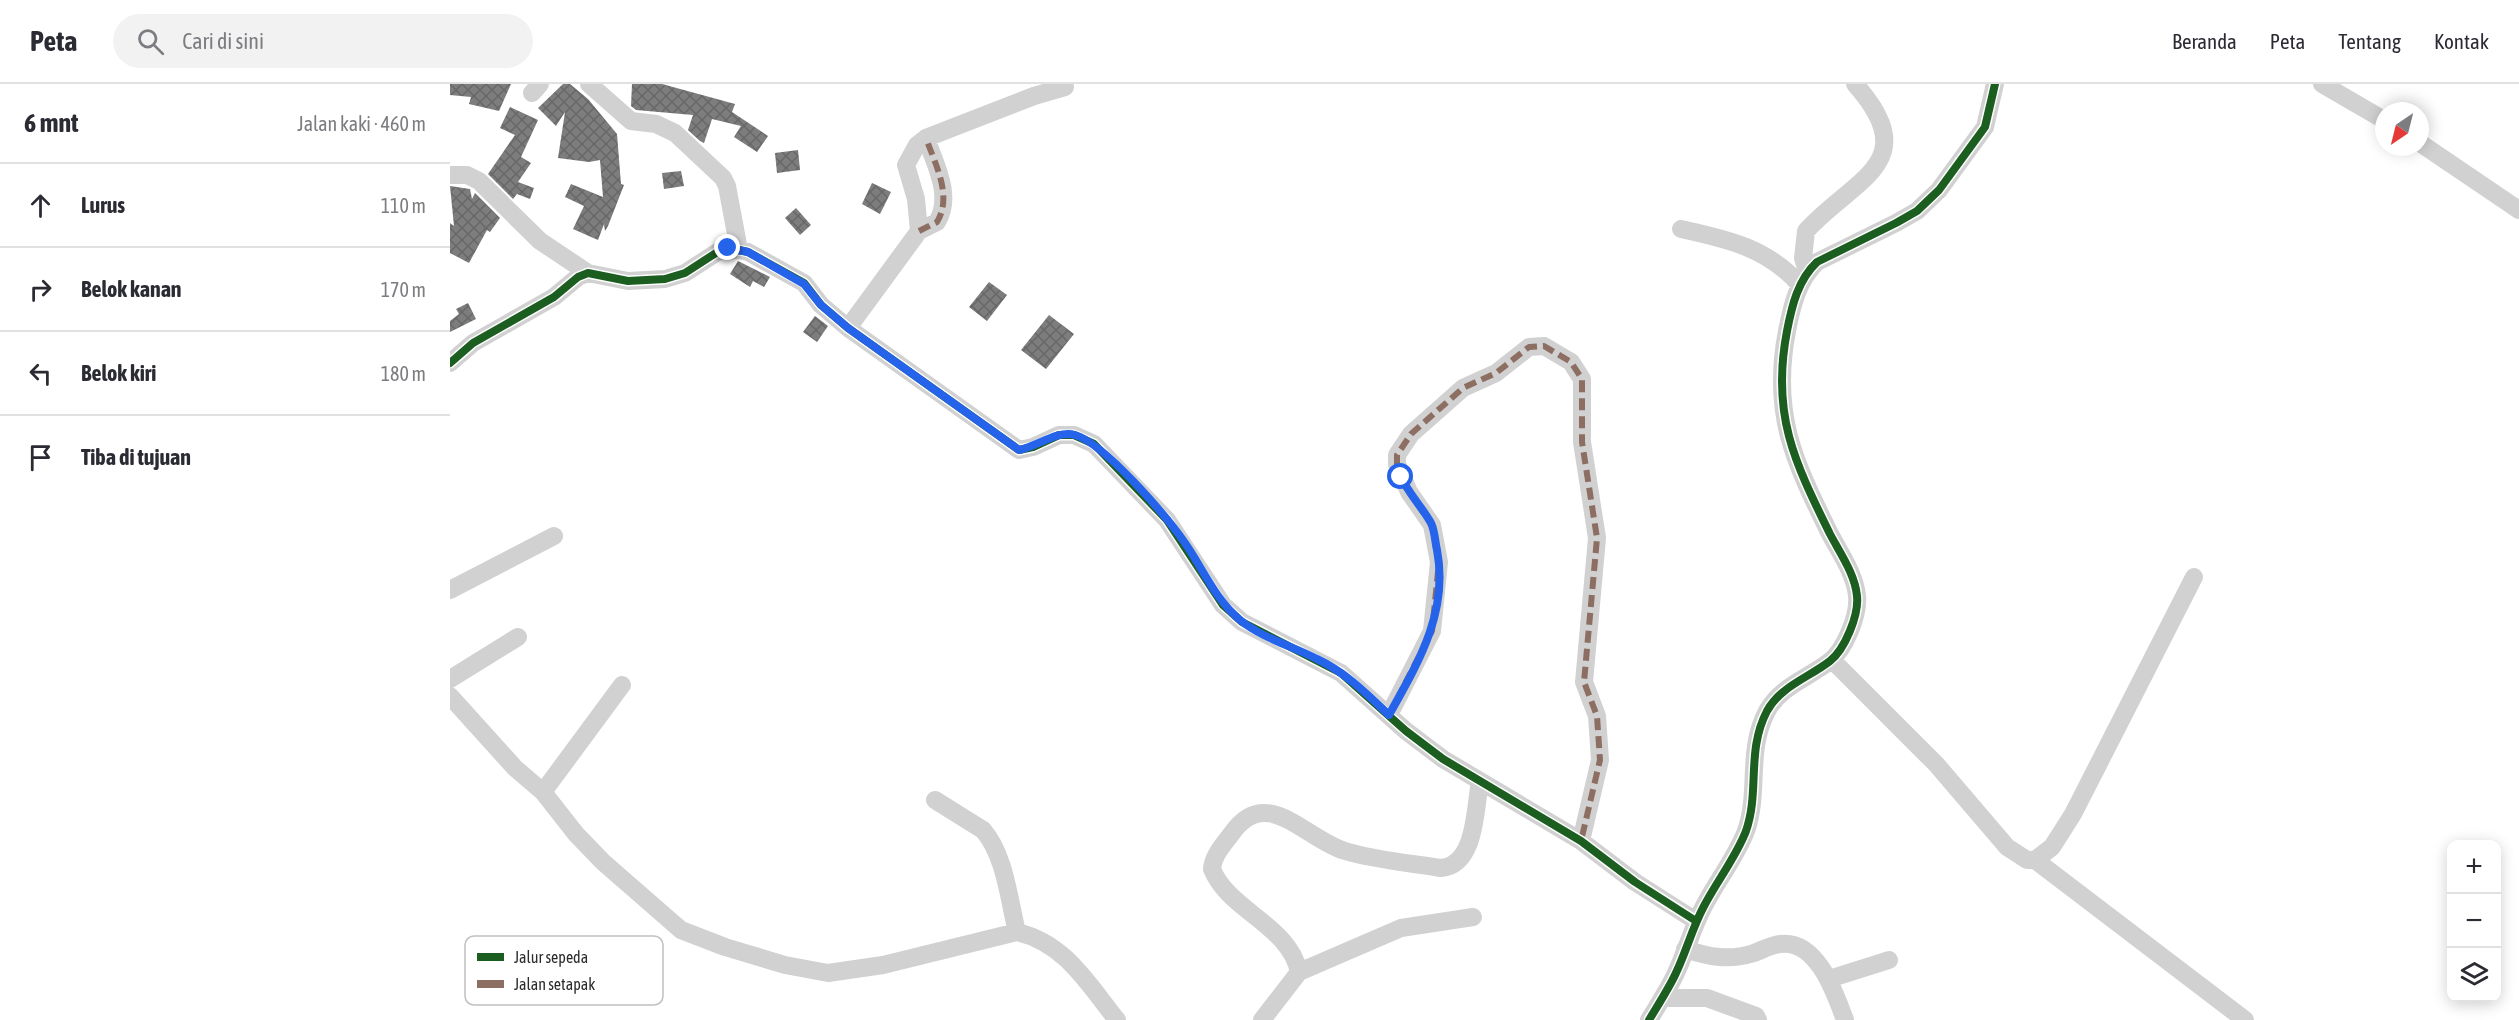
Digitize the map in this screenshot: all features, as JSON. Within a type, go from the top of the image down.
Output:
[{"type":"street","points":[[589,84],[623,116],[639,123],[656,124],[675,133],[717,170],[727,186],[739,250]]},
{"type":"street","points":[[1649,1020],[1662,998],[1696,921],[1746,831],[1754,751],[1768,710],[1785,689],[1832,660],[1851,630],[1857,594],[1852,576],[1798,471],[1782,405],[1785,342],[1791,309],[1803,278],[1806,231],[1866,178],[1885,145],[1885,130],[1880,118],[1855,84]]},
{"type":"street","points":[[1803,278],[1838,249],[1874,234],[1917,211],[1939,190],[1985,127],[1995,84]]},
{"type":"street","points":[[2322,84],[2375,115]]},
{"type":"street","points":[[919,231],[916,199],[906,165],[917,145],[926,138],[1034,96],[1065,87]]},
{"type":"street","points":[[848,328],[919,231],[937,222],[943,207],[942,186],[926,138]]},
{"type":"street","points":[[2429,148],[2519,210]]},
{"type":"street","points":[[450,175],[467,175],[479,181],[540,241],[588,273],[628,281],[665,279],[685,273],[718,250],[748,252],[804,284],[821,305],[848,328],[1019,450],[1033,447],[1059,435],[1074,435],[1094,444],[1167,520],[1223,605],[1261,634],[1319,659],[1341,673],[1406,732],[1443,759],[1581,841],[1635,882],[1696,921]]},
{"type":"street","points":[[1681,229],[1743,244],[1803,278]]},
{"type":"street","points":[[450,363],[473,343],[554,297],[569,282],[588,273]]},
{"type":"street","points":[[1389,715],[1432,631],[1439,562],[1432,525],[1409,492],[1397,464],[1397,455],[1411,434],[1463,388],[1496,373],[1529,347],[1544,346],[1571,362],[1582,379],[1582,442],[1598,538],[1584,682],[1597,716],[1600,760],[1581,841]]},
{"type":"street","points":[[450,590],[554,536]]},
{"type":"street","points":[[1832,660],[1936,764],[2007,847],[2027,860],[2035,860],[2052,848],[2069,821],[2194,577]]},
{"type":"street","points":[[450,679],[518,637]]},
{"type":"street","points":[[543,792],[622,685]]},
{"type":"street","points":[[450,696],[515,768],[543,792],[576,834],[603,862],[681,930],[724,947],[784,965],[828,973],[857,970],[1017,932],[1036,936],[1052,945],[1070,961],[1117,1020]]},
{"type":"street","points":[[1299,972],[1297,962],[1286,944],[1215,876],[1212,868],[1215,856],[1240,821],[1251,814],[1278,815],[1346,851],[1450,868],[1461,860],[1469,843],[1480,781]]},
{"type":"street","points":[[935,800],[983,830],[989,837],[1000,866],[1017,932]]},
{"type":"street","points":[[2035,860],[2245,1020]]},
{"type":"street","points":[[1262,1020],[1299,972],[1401,928],[1473,917]]},
{"type":"street","points":[[1685,949],[1714,957],[1730,958],[1778,944],[1788,944],[1810,957],[1830,980],[1845,1020]]},
{"type":"street","points":[[1830,980],[1889,960]]},
{"type":"street","points":[[1662,998],[1707,999],[1756,1016],[1758,1020]]},
{"type":"building","points":[[450,84],[511,84],[499,111],[469,104],[471,97],[450,95]]},
{"type":"building","points":[[563,84],[570,84],[588,99],[617,134],[621,184],[624,185],[608,226],[605,231],[604,224],[598,240],[573,229],[584,206],[565,197],[571,184],[603,197],[600,160],[589,162],[558,158],[565,112],[556,126],[538,108]]},
{"type":"building","points":[[632,84],[662,84],[735,104],[732,112],[768,136],[757,152],[734,137],[741,126],[712,119],[704,143],[688,130],[693,115],[636,110],[631,106]]},
{"type":"building","points":[[510,107],[538,120],[521,157],[531,163],[518,182],[534,188],[530,199],[517,194],[513,199],[488,174],[515,135],[500,128]]},
{"type":"building","points":[[798,150],[800,170],[777,173],[775,153]]},
{"type":"building","points":[[681,171],[684,186],[664,189],[662,173]]},
{"type":"building","points":[[872,183],[891,192],[880,214],[862,204]]},
{"type":"building","points":[[450,186],[470,189],[472,199],[475,193],[500,218],[490,232],[487,230],[469,263],[450,253],[450,223],[454,226]]},
{"type":"building","points":[[796,208],[811,225],[800,235],[785,218]]},
{"type":"building","points":[[738,261],[770,277],[764,287],[753,281],[750,287],[730,274]]},
{"type":"building","points":[[989,282],[1007,295],[987,321],[969,307]]},
{"type":"building","points":[[468,303],[476,319],[450,332],[450,321],[459,314],[456,309]]},
{"type":"building","points":[[1049,315],[1074,334],[1046,369],[1021,350]]},
{"type":"building","points":[[815,316],[828,326],[817,342],[803,332]]},
{"type":"marked path","points":[[919,231],[937,222],[943,202],[941,180],[926,138]]},
{"type":"marked path","points":[[1389,715],[1432,631],[1439,562],[1432,525],[1409,492],[1397,464],[1397,455],[1411,434],[1463,388],[1496,373],[1529,347],[1544,346],[1571,362],[1582,379],[1582,442],[1597,538],[1584,682],[1597,716],[1600,760],[1581,841]]},
{"type":"cycle path","points":[[1649,1020],[1677,972],[1704,906],[1746,831],[1752,801],[1757,741],[1767,711],[1787,689],[1836,656],[1846,640],[1856,612],[1856,588],[1796,460],[1784,412],[1783,361],[1789,321],[1800,285],[1817,262],[1917,211],[1939,190],[1985,127],[1995,84]]},
{"type":"cycle path","points":[[450,363],[473,343],[554,297],[578,277],[588,273],[628,281],[665,279],[685,273],[719,251],[748,252],[804,283],[821,305],[848,328],[1019,450],[1033,447],[1059,435],[1074,435],[1094,444],[1167,520],[1223,605],[1242,622],[1341,673],[1406,731],[1443,759],[1581,841],[1635,882],[1696,921]]},
{"type":"route","points":[[728,248],[748,252],[804,284],[821,305],[848,328],[1019,450],[1033,447],[1059,435],[1074,435],[1094,444],[1167,520],[1185,543],[1223,605],[1242,622],[1261,634],[1319,659],[1341,673],[1389,715],[1432,631],[1438,593],[1439,562],[1432,525],[1401,477]]}]
